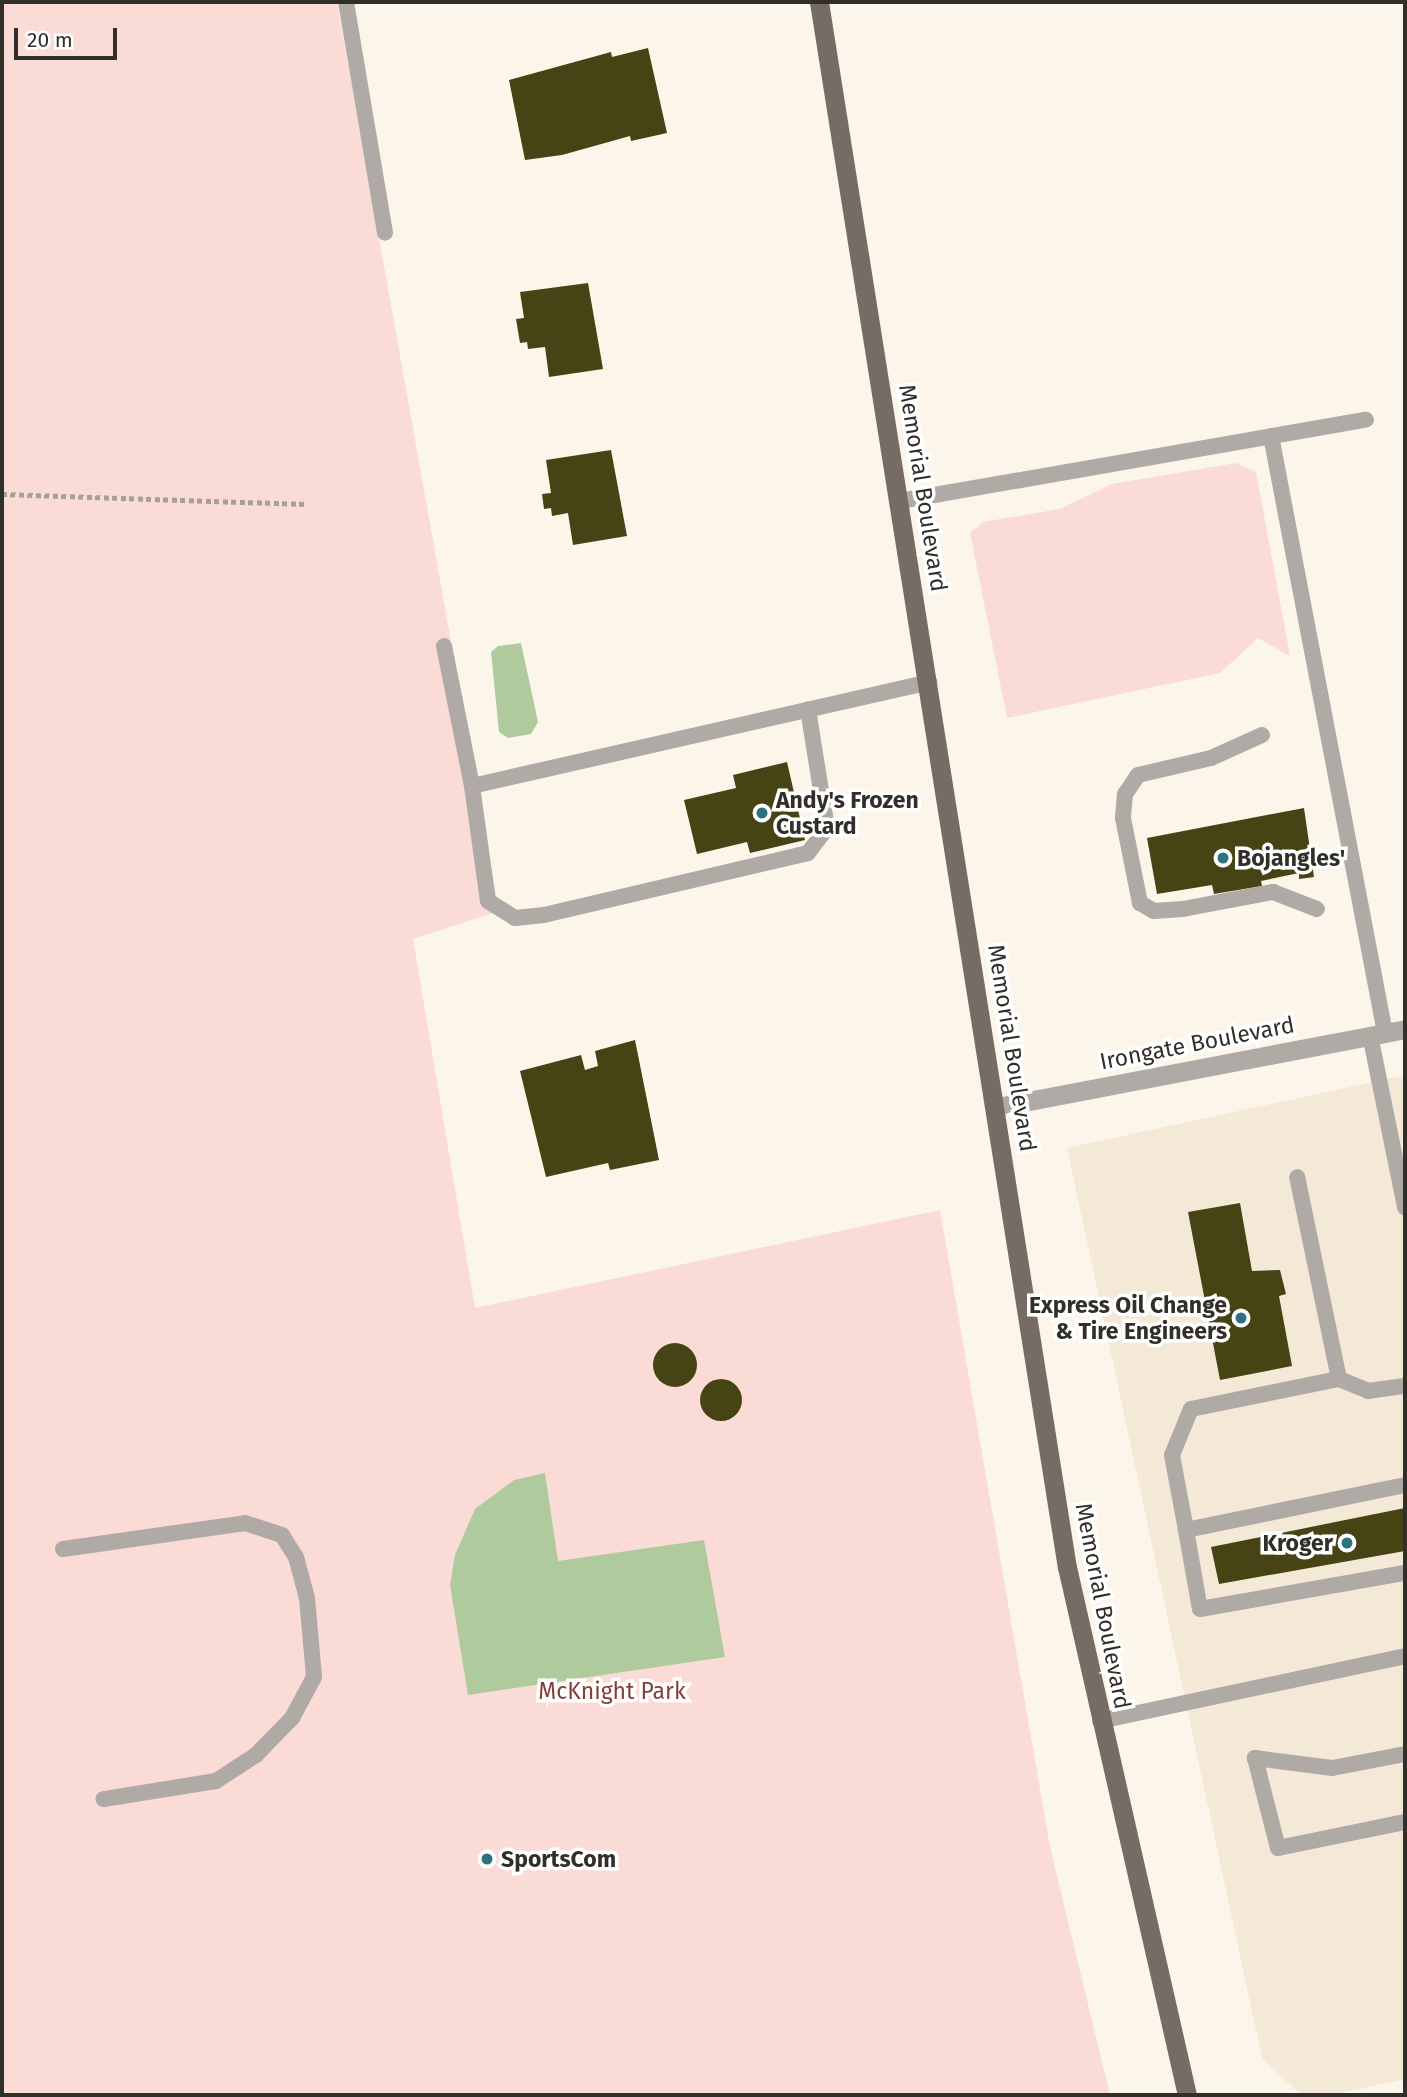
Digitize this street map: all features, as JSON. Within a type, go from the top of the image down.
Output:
[{"type":"main road","name":"Memorial Boulevard","points":[[819,2],[997,1107],[1067,1567],[1187,2095]]},
{"type":"street","name":"Irongate Boulevard","points":[[997,1107],[1405,1029]]},
{"type":"lane","points":[[346,2],[385,233]]},
{"type":"lane","points":[[900,500],[1366,420]]},
{"type":"lane","points":[[1271,436],[1378,1034],[1405,1207]]},
{"type":"lane","points":[[444,646],[472,786],[488,901],[515,918],[544,915],[808,853],[828,828],[808,710]]},
{"type":"lane","points":[[472,786],[929,682]]},
{"type":"lane","points":[[1262,735],[1212,758],[1138,775],[1125,794],[1123,818],[1140,903],[1154,911],[1184,909],[1273,892],[1317,909]]},
{"type":"lane","points":[[1297,1177],[1339,1379]]},
{"type":"lane","points":[[1405,1386],[1368,1391],[1339,1379],[1191,1409],[1171,1455],[1200,1609],[1405,1573]]},
{"type":"lane","points":[[1186,1530],[1405,1485]]},
{"type":"lane","points":[[62,1549],[246,1523],[282,1535],[296,1557],[311,1624],[314,1677],[297,1709],[256,1755],[216,1781],[103,1799]]},
{"type":"lane","points":[[1100,1721],[1405,1660]]},
{"type":"lane","points":[[1405,1754],[1332,1768],[1255,1758],[1278,1848],[1405,1822]]},
{"type":"path","points":[[2,494],[307,504]]},
{"type":"shaded area","points":[[521,643],[538,722],[531,734],[508,738],[499,732],[491,652],[498,646]]},
{"type":"shaded area","points":[[1405,1075],[1405,2079],[1332,2095],[1301,2095],[1262,2058],[1067,1148]]},
{"type":"shaded area","points":[[545,1473],[558,1561],[704,1540],[725,1657],[468,1695],[450,1585],[455,1555],[475,1509],[514,1480]]},
{"type":"green space","name":"McKnight Park","points":[[2,2],[337,2],[499,911],[413,939],[475,1308],[940,1210],[1050,1847],[1110,2095],[2,2095]]},
{"type":"green space","points":[[1236,463],[1256,472],[1290,656],[1258,638],[1220,673],[1007,718],[970,533],[983,522],[1060,509],[1112,484]]},
{"type":"building","points":[[648,48],[667,133],[631,141],[630,136],[562,155],[525,160],[509,80],[611,52],[612,57]]},
{"type":"building","points":[[588,283],[603,369],[549,377],[545,347],[528,349],[527,342],[520,343],[516,319],[524,318],[520,292]]},
{"type":"building","points":[[611,450],[627,536],[573,545],[568,513],[552,516],[551,508],[544,509],[542,494],[551,493],[546,460]]},
{"type":"building","points":[[787,762],[805,840],[750,853],[747,842],[697,854],[684,800],[736,788],[733,775]]},
{"type":"building","points":[[1304,808],[1314,877],[1299,879],[1299,873],[1261,881],[1262,886],[1214,894],[1212,885],[1157,894],[1147,838]]},
{"type":"building","points":[[635,1040],[659,1160],[610,1170],[608,1163],[546,1177],[520,1071],[581,1055],[585,1070],[598,1066],[595,1051]]},
{"type":"building","points":[[1240,1203],[1252,1271],[1280,1270],[1286,1294],[1279,1296],[1292,1366],[1220,1380],[1188,1212]]},
{"type":"building","points":[[675,1343],[690,1350],[697,1365],[690,1380],[675,1387],[660,1380],[653,1365],[660,1350]]},
{"type":"building","points":[[721,1379],[736,1385],[742,1400],[736,1415],[721,1421],[706,1415],[700,1400],[706,1385]]},
{"type":"building","points":[[1405,1508],[1405,1551],[1219,1584],[1211,1547]]},
{"type":"place","name":"Andy's Frozen Custard","points":[[762,813]]},
{"type":"place","name":"Bojangles'","points":[[1223,858]]},
{"type":"place","name":"Express Oil Change & Tire Engineers","points":[[1241,1318]]},
{"type":"place","name":"Kroger","points":[[1347,1543]]},
{"type":"place","name":"SportsCom","points":[[487,1859]]}]
